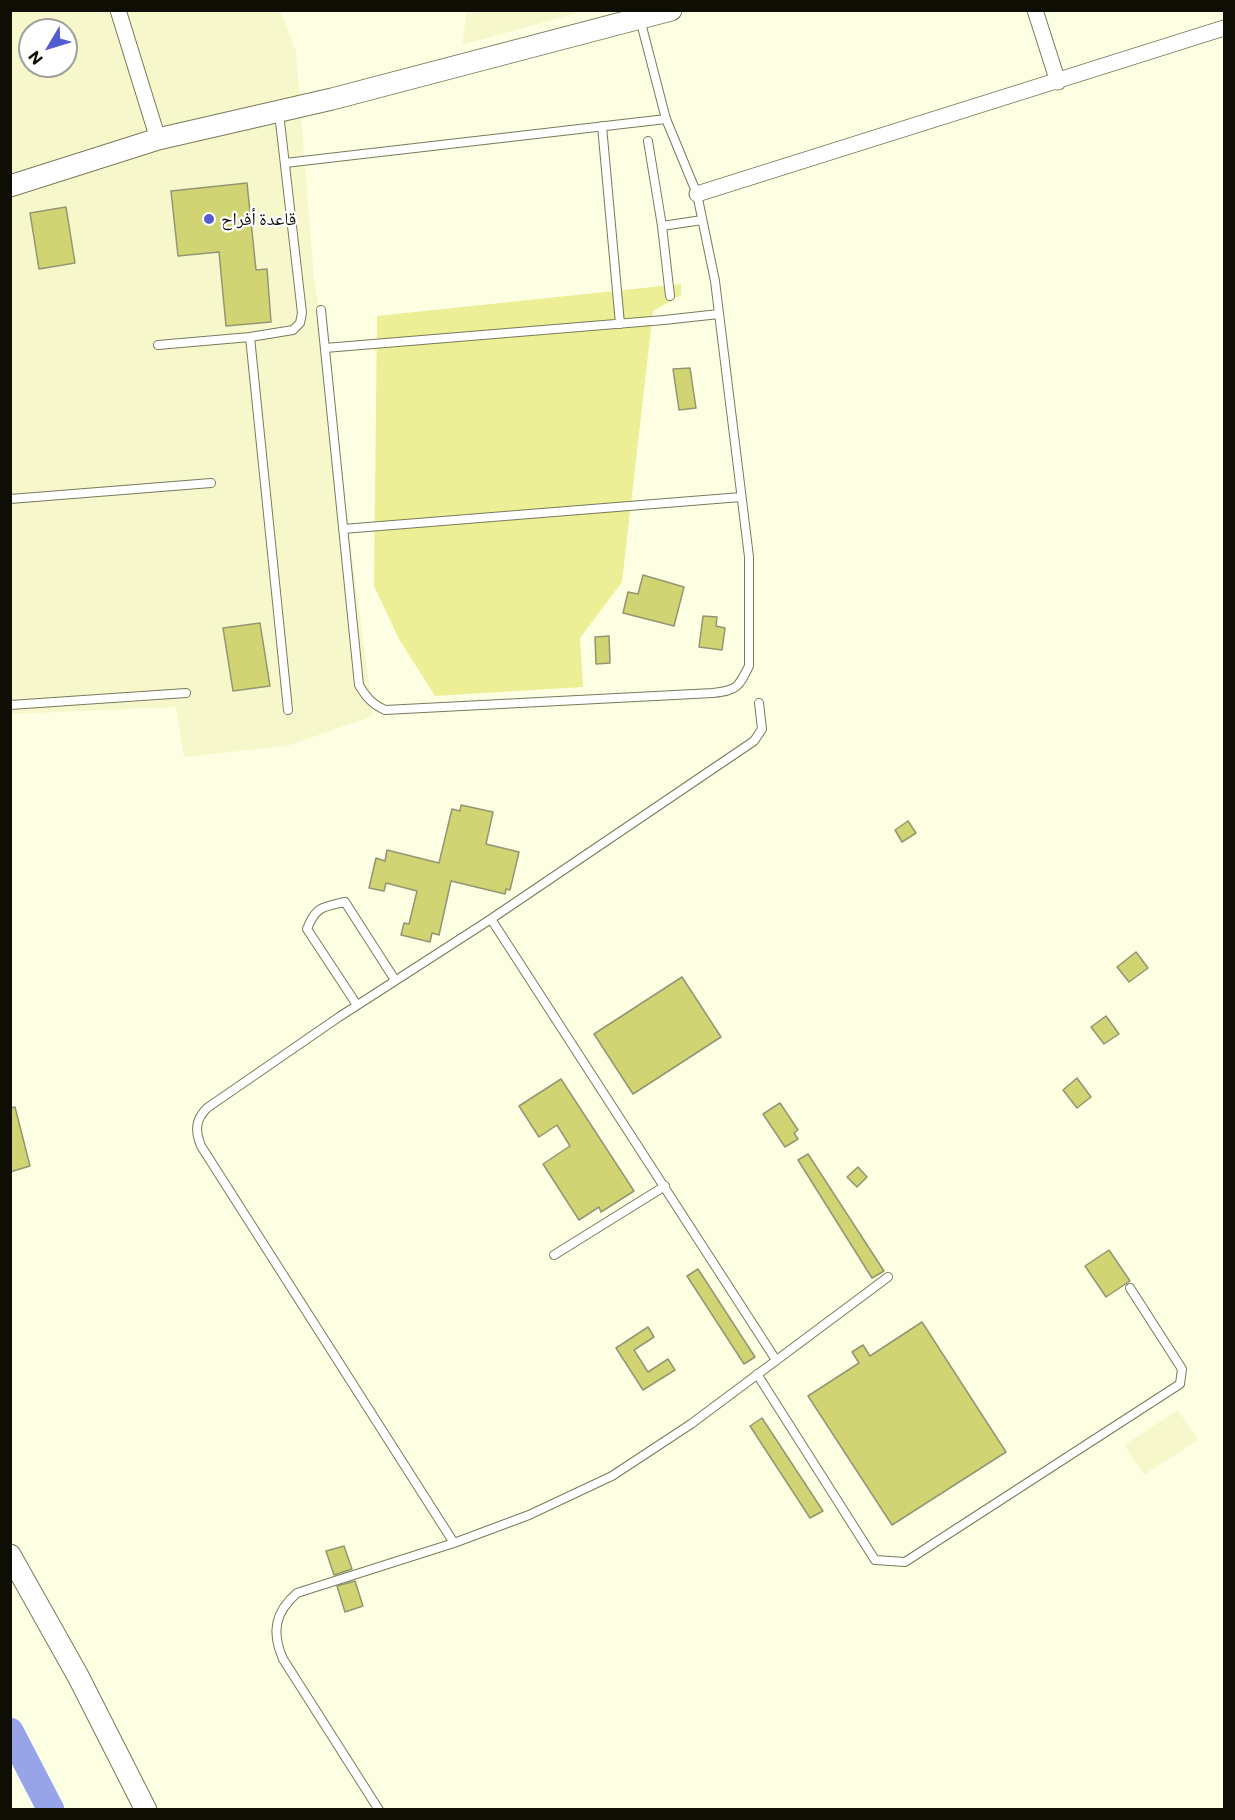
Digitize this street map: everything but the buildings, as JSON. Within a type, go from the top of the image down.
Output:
[{"type":"highway","points":[[10,1731],[51,1809]]},
{"type":"street","points":[[118,10],[158,139]]},
{"type":"street","points":[[10,186],[158,139],[279,111],[671,10]]},
{"type":"street","points":[[1035,10],[1058,82]]},
{"type":"street","points":[[697,194],[1224,28]]},
{"type":"street","points":[[10,1555],[78,1677],[146,1809]]},
{"type":"lane","points":[[321,310],[359,685],[367,698],[385,710],[713,693],[732,690],[742,679],[749,666],[749,557],[715,281],[697,194],[666,119],[640,19]]},
{"type":"lane","points":[[158,345],[250,337],[293,330],[300,323],[302,313],[279,111]]},
{"type":"lane","points":[[285,163],[666,119]]},
{"type":"lane","points":[[602,126],[621,324]]},
{"type":"lane","points":[[648,141],[662,226],[670,296]]},
{"type":"lane","points":[[662,226],[702,220]]},
{"type":"lane","points":[[325,348],[719,314]]},
{"type":"lane","points":[[250,337],[288,710]]},
{"type":"lane","points":[[10,500],[211,483]]},
{"type":"lane","points":[[343,529],[741,497]]},
{"type":"lane","points":[[10,705],[186,693]]},
{"type":"lane","points":[[454,1543],[201,1146],[197,1132],[199,1116],[207,1108],[357,1005],[491,919],[754,741],[762,729],[759,703]]},
{"type":"lane","points":[[357,1005],[307,929],[313,915],[319,910],[345,902],[395,980]]},
{"type":"lane","points":[[491,919],[776,1360]]},
{"type":"lane","points":[[554,1255],[665,1186]]},
{"type":"lane","points":[[379,1809],[286,1665],[275,1635],[277,1624],[287,1602],[297,1593],[454,1543],[529,1515],[612,1476],[691,1424],[888,1277]]},
{"type":"lane","points":[[757,1374],[875,1560],[905,1562],[1180,1384],[1182,1369],[1130,1288]]},
{"type":"shaded area","points":[[467,10],[585,11],[462,45]]},
{"type":"shaded area","points":[[10,11],[281,11],[296,52],[314,280],[323,331],[373,716],[287,746],[184,757],[176,707],[11,714]]},
{"type":"shaded area","points":[[1178,1410],[1198,1440],[1144,1475],[1124,1445]]},
{"type":"green space","points":[[681,284],[681,295],[653,311],[622,582],[580,638],[583,687],[435,696],[399,639],[374,586],[377,316]]},
{"type":"place","name":"قاعدة أفراح","points":[[209,219]]}]
